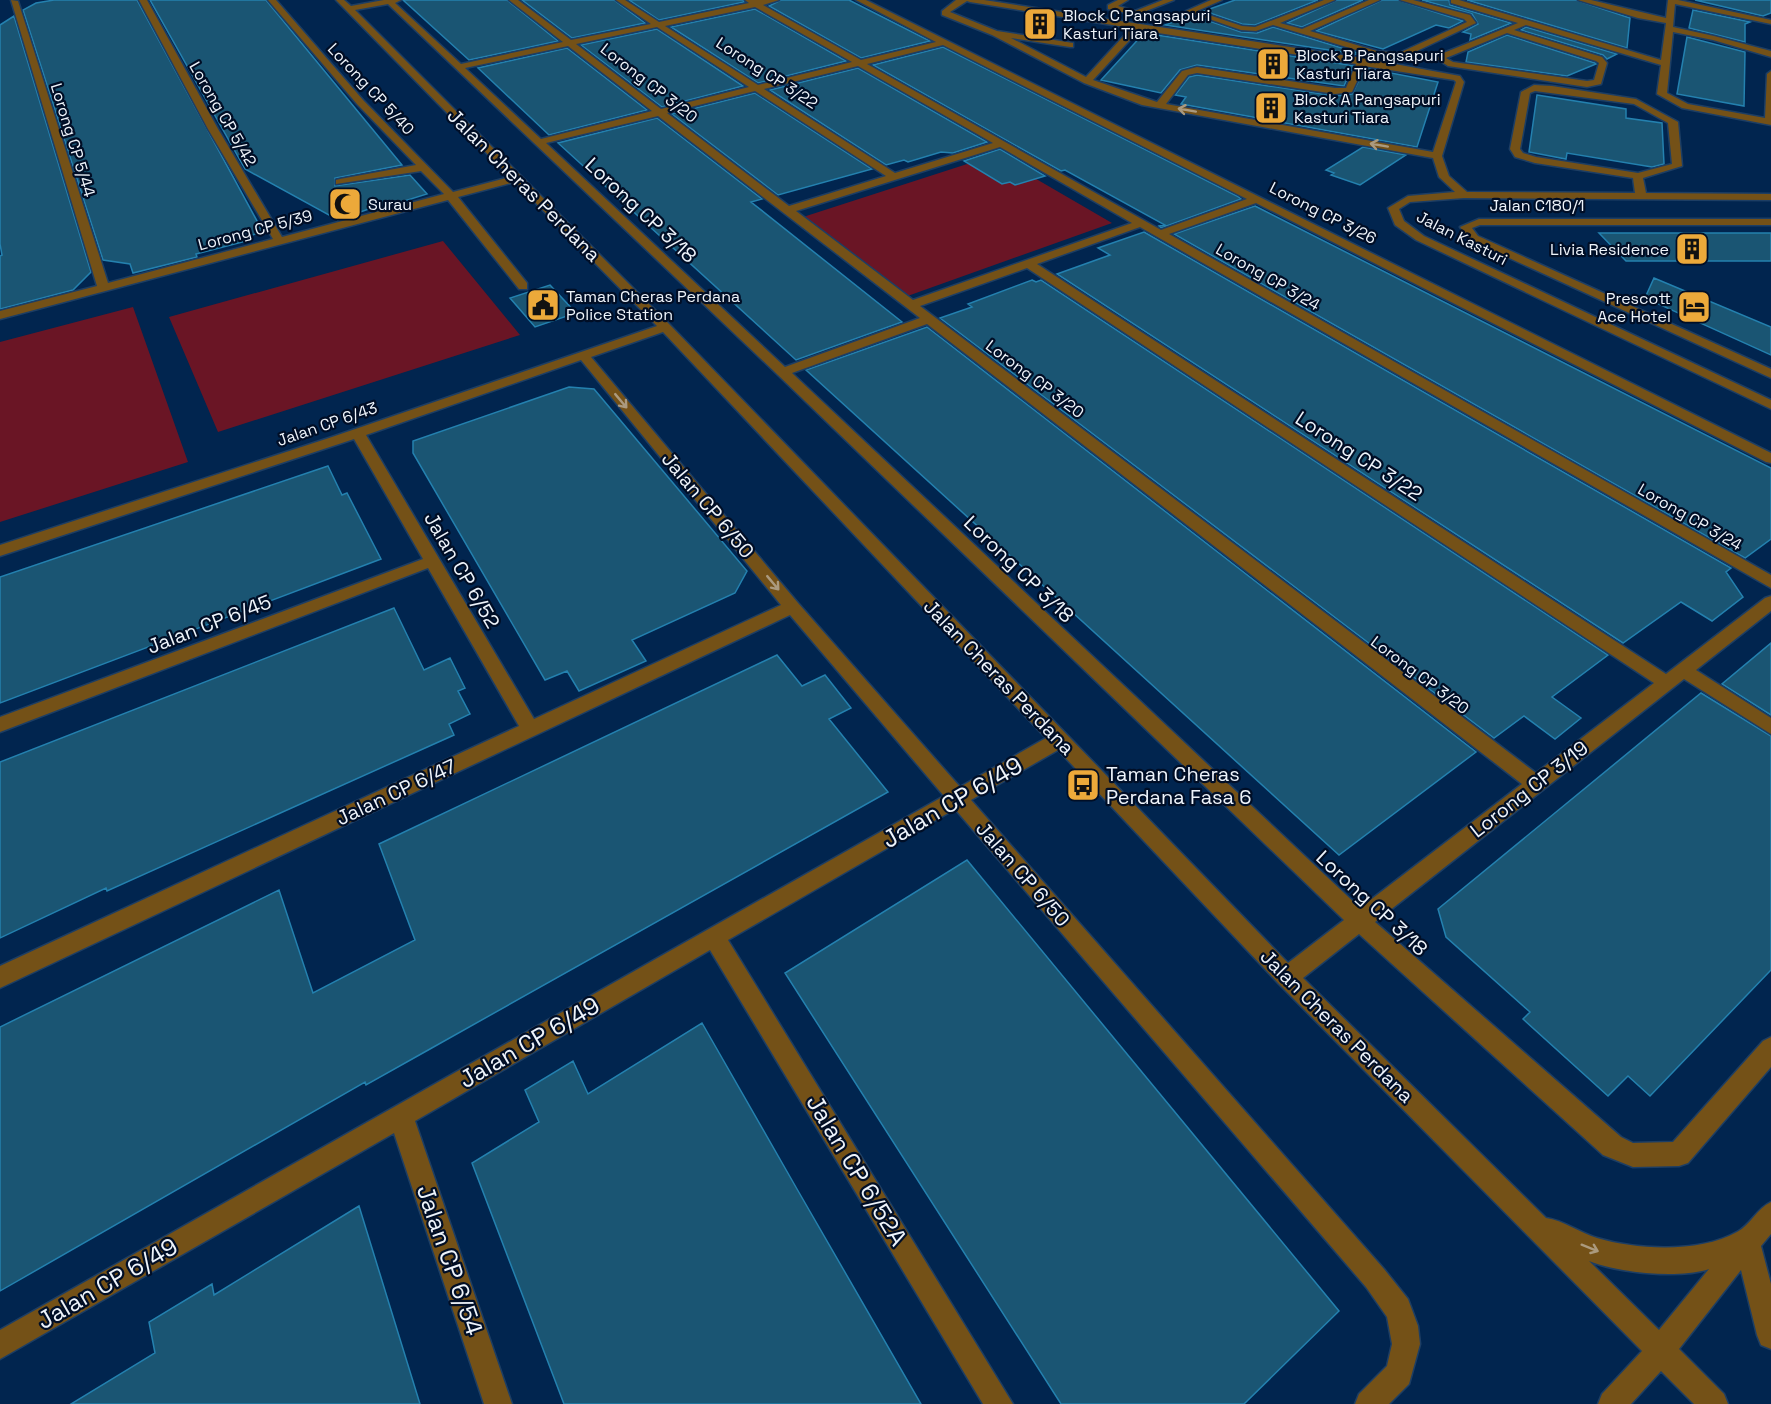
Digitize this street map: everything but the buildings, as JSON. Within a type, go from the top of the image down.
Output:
[{"type":"street","name":"Lorong CP 5/42","points":[[143,0],[213,129],[279,241]]},
{"type":"street","name":"Lorong CP 5/40","points":[[272,0],[357,99],[451,196],[524,286]]},
{"type":"street","points":[[345,4],[391,0]]},
{"type":"street","name":"Lorong CP 3/18","points":[[391,0],[458,67],[783,372],[1359,921],[1612,1146],[1633,1155],[1679,1154],[1771,1049]]},
{"type":"street","name":"Lorong CP 3/20","points":[[513,0],[1536,784]]},
{"type":"street","name":"Lorong CP 3/22","points":[[620,0],[894,177]]},
{"type":"street","points":[[458,67],[752,2],[775,0]]},
{"type":"street","name":"Lorong CP 3/26","points":[[860,0],[1771,459]]},
{"type":"street","points":[[964,0],[959,1],[945,13],[995,33],[1087,81],[1145,103],[1437,156]]},
{"type":"street","points":[[970,0],[1457,78],[1460,82],[1437,156],[1444,177],[1464,195]]},
{"type":"street","points":[[1124,0],[1111,7],[1136,13],[1170,0]]},
{"type":"street","points":[[1218,0],[1190,11],[1248,29],[1273,23],[1331,0]]},
{"type":"street","points":[[1301,32],[1376,0]]},
{"type":"street","points":[[1273,23],[1376,53],[1400,56],[1472,23],[1467,17],[1404,0]]},
{"type":"street","points":[[1449,0],[1665,64]]},
{"type":"street","points":[[1582,0],[1771,54]]},
{"type":"street","name":"Lorong CP 5/44","points":[[11,1],[104,287]]},
{"type":"street","points":[[1771,22],[1672,1],[1662,94],[1685,106],[1770,122],[1771,74]]},
{"type":"street","name":"Lorong CP 3/24","points":[[752,2],[1771,582]]},
{"type":"street","name":"Jalan Cheras Perdana","points":[[345,4],[665,327],[1287,976],[1714,1404]]},
{"type":"street","points":[[1505,30],[1599,59],[1603,63],[1598,82],[1587,84],[1450,64],[1441,59],[1444,56],[1505,30],[1524,23]]},
{"type":"street","points":[[1087,81],[1138,26]]},
{"type":"street","points":[[995,33],[1070,45]]},
{"type":"street","points":[[539,142],[945,42]]},
{"type":"street","points":[[1655,48],[1666,52]]},
{"type":"street","points":[[1160,105],[1185,73],[1197,70],[1335,91],[1349,90],[1362,61]]},
{"type":"street","points":[[1534,88],[1552,89],[1636,102],[1673,122],[1677,166],[1638,176],[1534,160],[1520,155],[1515,149],[1526,92],[1534,88]]},
{"type":"street","points":[[788,210],[1001,144]]},
{"type":"street","points":[[340,182],[424,167]]},
{"type":"street","points":[[1638,176],[1641,195]]},
{"type":"street","name":"Lorong CP 5/39","points":[[0,315],[518,178]]},
{"type":"street","name":"Jalan Kasturi","points":[[1771,197],[1464,195],[1407,199],[1394,208],[1399,224],[1420,238],[1771,405]]},
{"type":"street","points":[[1725,196],[1755,222]]},
{"type":"street","points":[[1160,234],[1258,199]]},
{"type":"street","name":"Jalan C180/1","points":[[1771,222],[1479,222],[1465,227],[1474,238],[1771,374]]},
{"type":"street","points":[[911,305],[1141,223]]},
{"type":"street","name":"Lorong CP 3/22","points":[[1028,263],[1667,683]]},
{"type":"street","points":[[783,372],[929,319]]},
{"type":"street","name":"Jalan CP 6/43","points":[[0,551],[665,327]]},
{"type":"street","points":[[1660,352],[1688,336]]},
{"type":"street","name":"Jalan CP 6/50","points":[[584,356],[792,607],[1376,1278],[1398,1309],[1404,1326],[1406,1344],[1399,1374],[1369,1404]]},
{"type":"street","name":"Jalan CP 6/52","points":[[357,432],[530,729]]},
{"type":"street","name":"Jalan CP 6/45","points":[[0,725],[432,561]]},
{"type":"street","name":"Lorong CP 3/19","points":[[1287,976],[1771,602]]},
{"type":"street","name":"Jalan CP 6/47","points":[[0,977],[792,607]]},
{"type":"street","points":[[1683,670],[1771,727]]},
{"type":"street","name":"Jalan CP 6/49","points":[[0,1345],[1059,740]]},
{"type":"street","name":"Jalan CP 6/52A","points":[[714,937],[999,1404]]},
{"type":"street","name":"Jalan CP 6/54","points":[[401,1116],[498,1404]]},
{"type":"street","points":[[1612,1404],[1661,1350],[1771,1215]]},
{"type":"street","points":[[1536,1225],[1597,1251],[1650,1260],[1699,1259],[1747,1242]]},
{"type":"street","points":[[1747,1242],[1771,1335]]},
{"type":"shaded area","points":[[995,155],[1112,223],[902,298],[800,218]]},
{"type":"shaded area","points":[[443,241],[520,335],[218,432],[169,317]]},
{"type":"shaded area","points":[[133,307],[188,462],[0,522],[0,342]]},
{"type":"place","name":"Block C Pangsapuri Kasturi Tiara","points":[[1040,24]]},
{"type":"place","name":"Block B Pangsapuri Kasturi Tiara","points":[[1273,64]]},
{"type":"place","name":"Block A Pangsapuri Kasturi Tiara","points":[[1271,108]]},
{"type":"place","name":"Surau","points":[[345,204]]},
{"type":"place","name":"Livia Residence","points":[[1692,249]]},
{"type":"place","name":"Taman Cheras Perdana Police Station","points":[[543,305]]},
{"type":"place","name":"Prescott Ace Hotel","points":[[1694,307]]},
{"type":"place","name":"Taman Cheras Perdana Fasa 6","points":[[1083,785]]}]
